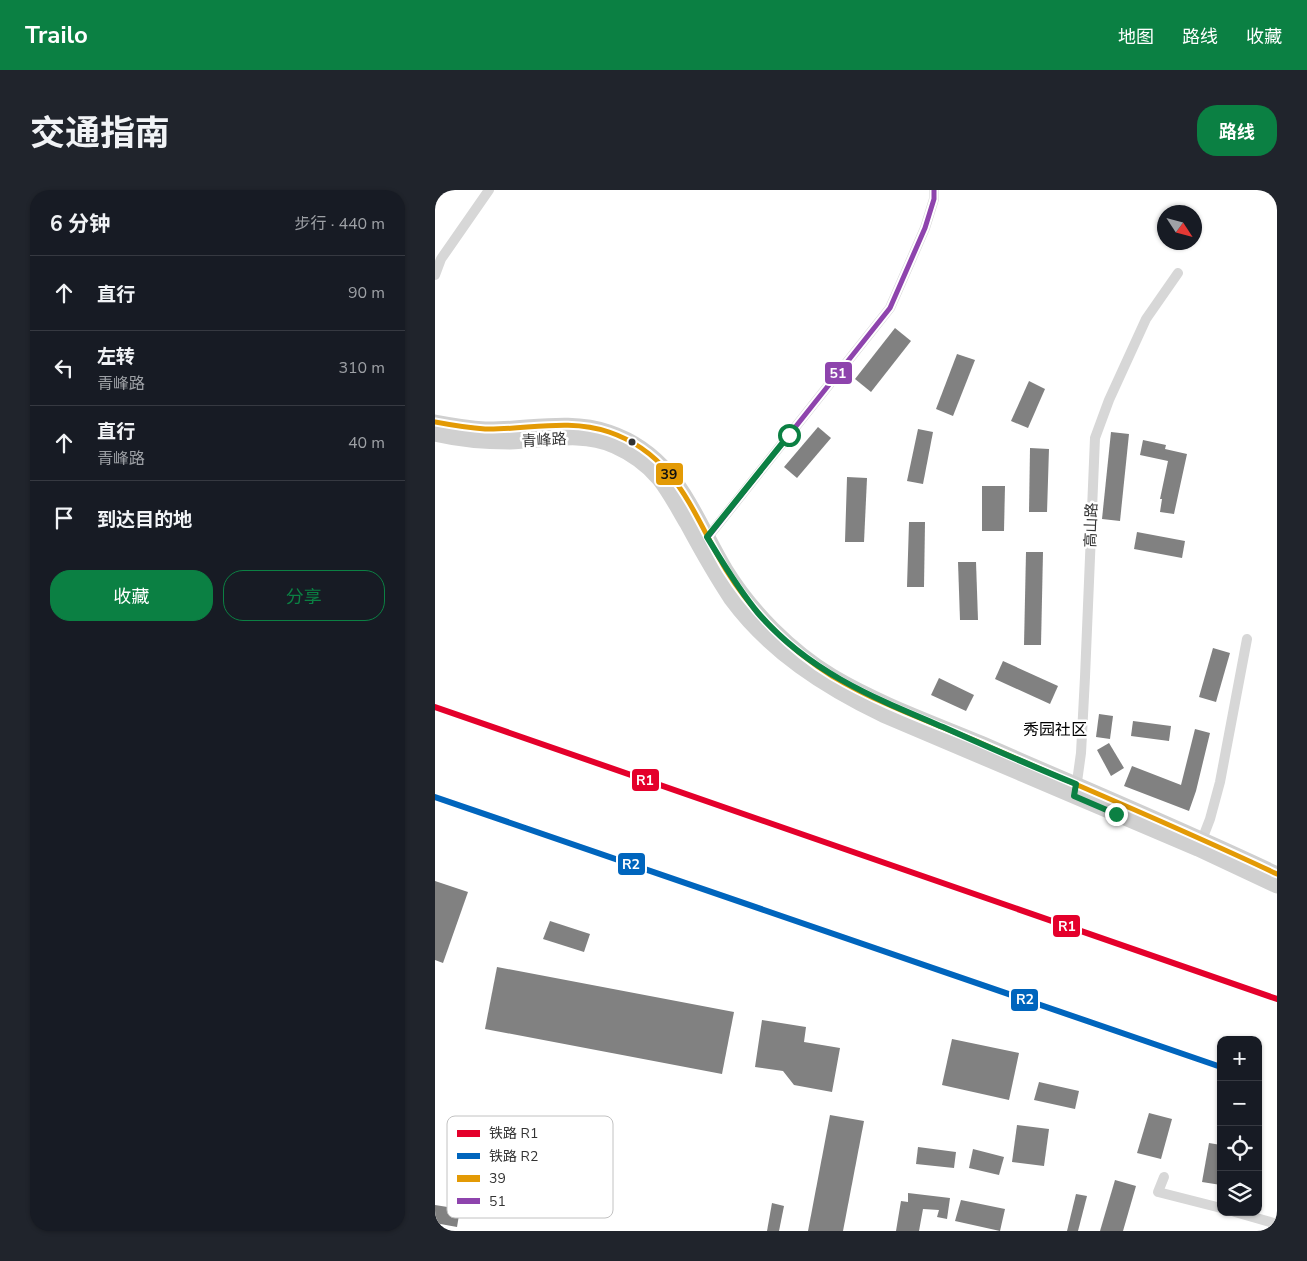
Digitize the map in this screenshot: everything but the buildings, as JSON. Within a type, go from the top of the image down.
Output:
[{"type":"main road","name":"青峰路","points":[[435,422],[485,429],[565,424],[594,428],[612,433],[641,448],[654,457],[668,471],[680,488],[727,570],[758,614],[783,638],[831,675],[1075,790],[1200,844],[1277,874]]},
{"type":"main road","name":"青峰路","points":[[435,434],[484,442],[578,438],[612,444],[631,454],[660,480],[732,600],[753,625],[801,668],[838,693],[883,715],[1075,790]]},
{"type":"main road","name":"青峰路","points":[[1200,844],[1277,886]]},
{"type":"street","points":[[435,275],[441,259],[489,190]]},
{"type":"street","points":[[707,537],[890,308],[925,228],[935,190]]},
{"type":"street","name":"高山路","points":[[1075,790],[1081,753],[1095,438],[1109,400],[1146,319],[1177,273]]},
{"type":"street","points":[[1200,844],[1210,819],[1220,782],[1247,639]]},
{"type":"street","points":[[1163,1177],[1157,1192],[1217,1207]]},
{"type":"street","points":[[1249,1216],[1277,1224]]},
{"type":"rail line","name":"R1","points":[[435,707],[1277,999]]},
{"type":"rail line","name":"R2","points":[[435,797],[1217,1066]]},
{"type":"transit line","name":"51","points":[[708,537],[890,308],[925,228],[934,199],[934,190]]},
{"type":"transit line","name":"39","points":[[435,422],[485,429],[578,426],[609,432],[632,442],[667,471],[681,489],[726,570],[748,601],[773,629],[816,666],[850,686],[887,704],[1204,840],[1277,874]]},
{"type":"district","name":"秀园社区","points":[[1055,729]]},
{"type":"route","points":[[789,435],[707,537],[741,592],[758,614],[805,657],[831,675],[885,702],[1076,784],[1074,796],[1116,814]]}]
